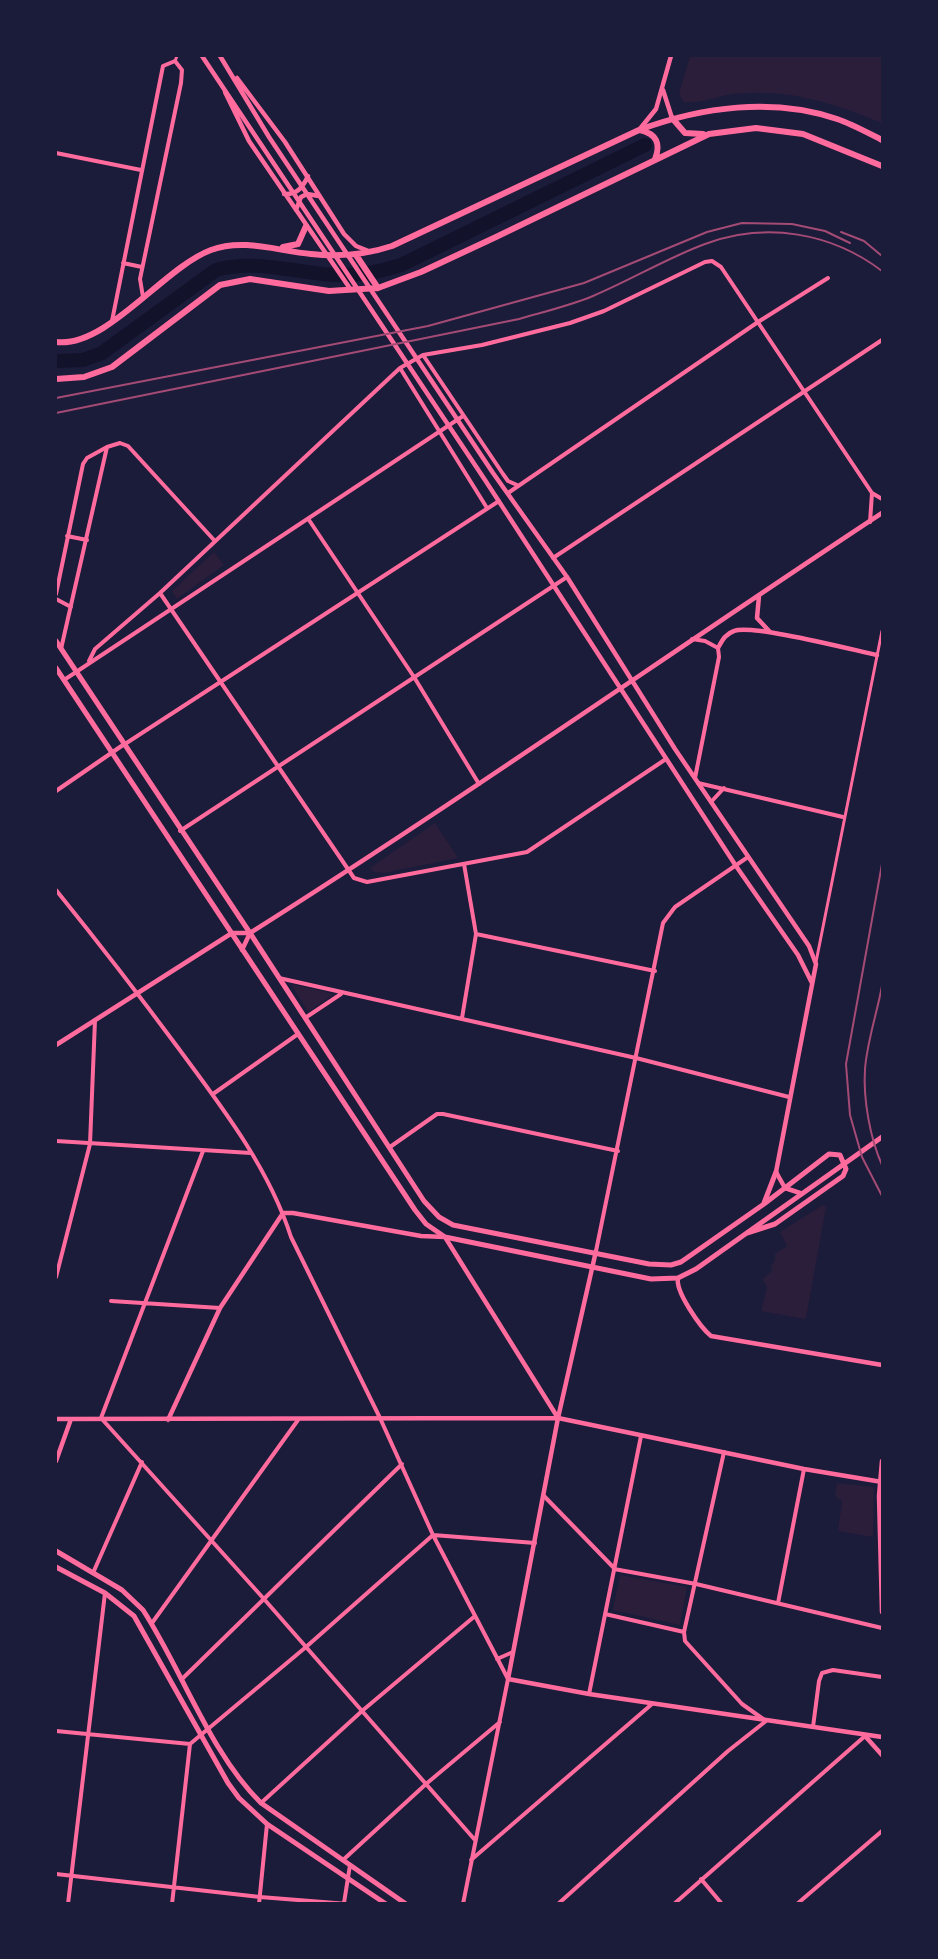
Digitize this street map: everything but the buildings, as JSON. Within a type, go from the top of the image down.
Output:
[{"type":"main road","points":[[56,342],[82,339],[112,321],[173,273],[211,250],[251,245],[330,258],[372,253],[393,246],[639,129],[672,118],[715,110],[750,107],[796,109],[839,120],[882,140]]},
{"type":"main road","points":[[672,118],[685,133],[709,134],[756,128],[780,130],[835,145],[882,166]]},
{"type":"main road","points":[[639,129],[650,132],[657,140],[659,150],[655,160]]},
{"type":"main road","points":[[56,379],[84,377],[112,367],[210,291],[233,280],[250,279],[294,287],[378,288],[432,267],[709,134]]},
{"type":"main road","points":[[273,248],[298,244],[306,226]]},
{"type":"main road","points":[[356,255],[378,288]]},
{"type":"main road","points":[[56,641],[433,1212],[453,1225],[596,1251],[649,1264],[676,1264],[764,1204],[829,1154],[840,1155],[845,1166],[843,1176],[775,1224],[747,1233]]},
{"type":"main road","points":[[56,668],[416,1210],[431,1228],[445,1237],[651,1279],[678,1278],[696,1269],[801,1192],[882,1137]]},
{"type":"main road","points":[[764,1204],[776,1172]]},
{"type":"main road","points":[[445,1237],[453,1225]]},
{"type":"main road","points":[[56,1551],[132,1598],[152,1623],[240,1780],[261,1803],[406,1904]]},
{"type":"main road","points":[[56,1567],[105,1593],[134,1616],[239,1798],[267,1824],[386,1904]]},
{"type":"street","points":[[112,321],[164,66],[175,61],[177,56]]},
{"type":"street","points":[[202,56],[261,141],[499,501],[736,866],[798,955],[812,984]]},
{"type":"street","points":[[220,56],[269,137],[493,473],[567,577],[696,781],[809,946],[816,964]]},
{"type":"street","points":[[639,129],[653,114],[663,90],[671,56]]},
{"type":"street","points":[[143,297],[140,279],[142,267],[181,83],[182,70],[175,61]]},
{"type":"street","points":[[228,67],[254,96],[351,243],[372,253]]},
{"type":"street","points":[[220,82],[238,121],[284,194],[351,289]]},
{"type":"street","points":[[663,90],[672,118]]},
{"type":"street","points":[[56,153],[141,170]]},
{"type":"street","points":[[284,194],[301,189],[308,176]]},
{"type":"street","points":[[296,210],[296,203],[308,194],[322,197]]},
{"type":"street","points":[[89,661],[95,649],[160,593],[400,368],[423,355],[482,345],[570,323],[604,311],[695,266],[712,261],[726,274],[872,493],[882,499]]},
{"type":"street","points":[[123,263],[142,267]]},
{"type":"street","points":[[508,493],[758,322],[828,278]]},
{"type":"street","points":[[554,558],[882,340]]},
{"type":"street","points":[[423,355],[508,481],[517,485]]},
{"type":"street","points":[[400,368],[487,508]]},
{"type":"street","points":[[64,680],[89,661],[98,658],[463,417]]},
{"type":"street","points":[[56,594],[66,537],[83,464],[87,458],[107,447],[120,443],[128,446],[214,540]]},
{"type":"street","points":[[61,650],[107,447]]},
{"type":"street","points":[[870,522],[872,493]]},
{"type":"street","points":[[56,791],[499,501]]},
{"type":"street","points":[[242,950],[250,933],[479,784],[882,513]]},
{"type":"street","points":[[309,520],[414,677],[479,784]]},
{"type":"street","points":[[66,537],[87,540]]},
{"type":"street","points":[[180,831],[567,577]]},
{"type":"street","points":[[160,593],[172,607],[347,871],[354,878],[367,882],[527,852],[666,759]]},
{"type":"street","points":[[759,596],[757,618],[772,633]]},
{"type":"street","points":[[56,599],[71,607]]},
{"type":"street","points":[[696,781],[719,657],[718,648],[724,637],[731,632],[739,630],[772,633],[878,655]]},
{"type":"street","points":[[801,1192],[785,1188],[776,1172],[843,817],[882,631]]},
{"type":"street","points":[[692,639],[705,641],[718,648]]},
{"type":"street","points":[[696,781],[843,817]]},
{"type":"street","points":[[711,802],[724,788]]},
{"type":"street","points":[[463,1904],[536,1543],[558,1418],[618,1151],[663,924],[668,914],[748,857]]},
{"type":"street","points":[[462,1018],[477,934],[464,864]]},
{"type":"street","points":[[56,890],[138,993],[252,1153],[283,1213],[291,1237],[402,1464],[433,1535],[508,1679]]},
{"type":"street","points":[[57,1043],[232,933],[250,933]]},
{"type":"street","points":[[477,934],[655,971]]},
{"type":"street","points":[[279,978],[636,1058],[789,1097]]},
{"type":"street","points":[[304,1018],[341,993]]},
{"type":"street","points":[[56,1277],[90,1144],[95,1020]]},
{"type":"street","points":[[212,1094],[298,1034]]},
{"type":"street","points":[[390,1147],[437,1114],[443,1114],[618,1151]]},
{"type":"street","points":[[56,1141],[252,1153]]},
{"type":"street","points":[[101,1418],[203,1151]]},
{"type":"street","points":[[283,1213],[303,1213],[416,1235],[445,1237],[558,1418]]},
{"type":"street","points":[[168,1420],[220,1308],[283,1213]]},
{"type":"street","points":[[678,1278],[676,1283],[681,1294],[711,1336],[882,1365]]},
{"type":"street","points":[[111,1301],[220,1308]]},
{"type":"street","points":[[101,1418],[264,1599],[475,1840]]},
{"type":"street","points":[[56,1419],[558,1418],[804,1469],[881,1482]]},
{"type":"street","points":[[56,1461],[71,1419]]},
{"type":"street","points":[[152,1623],[298,1420]]},
{"type":"street","points":[[589,1694],[641,1436]]},
{"type":"street","points":[[724,1452],[684,1632],[685,1641],[742,1704],[766,1721]]},
{"type":"street","points":[[882,1461],[882,1612]]},
{"type":"street","points":[[93,1573],[142,1462]]},
{"type":"street","points":[[182,1679],[402,1464]]},
{"type":"street","points":[[778,1603],[804,1469]]},
{"type":"street","points":[[544,1496],[614,1569],[696,1584],[882,1628]]},
{"type":"street","points":[[172,1904],[190,1744],[306,1647],[433,1535],[536,1543]]},
{"type":"street","points":[[68,1904],[86,1735],[105,1593]]},
{"type":"street","points":[[605,1614],[684,1632]]},
{"type":"street","points":[[261,1803],[362,1711],[475,1616]]},
{"type":"street","points":[[497,1659],[514,1652]]},
{"type":"street","points":[[813,1727],[822,1673],[833,1670],[882,1677]]},
{"type":"street","points":[[508,1679],[652,1704],[882,1737]]},
{"type":"street","points":[[471,1860],[652,1704]]},
{"type":"street","points":[[558,1904],[728,1751],[766,1721]]},
{"type":"street","points":[[343,1861],[426,1784],[500,1722]]},
{"type":"street","points":[[56,1731],[190,1744]]},
{"type":"street","points":[[865,1736],[882,1755]]},
{"type":"street","points":[[674,1904],[865,1736]]},
{"type":"street","points":[[259,1904],[267,1824]]},
{"type":"street","points":[[797,1904],[882,1832]]},
{"type":"street","points":[[56,1874],[260,1897],[345,1903],[350,1865]]},
{"type":"street","points":[[701,1879],[722,1904]]},
{"type":"shaded area","points":[[690,56],[882,56],[882,123],[828,103],[773,93],[734,94],[697,102],[684,102],[679,94]]},
{"type":"shaded area","points":[[214,552],[224,565],[177,599],[172,591]]},
{"type":"shaded area","points":[[435,823],[458,858],[384,873],[374,872],[370,868]]},
{"type":"shaded area","points":[[291,984],[334,994],[308,1012]]},
{"type":"shaded area","points":[[823,1205],[826,1207],[806,1318],[761,1311],[767,1288],[763,1279],[772,1271],[771,1266],[775,1261],[775,1254],[787,1246],[780,1232]]},
{"type":"shaded area","points":[[837,1483],[874,1487],[873,1537],[838,1531],[842,1502],[835,1495]]},
{"type":"shaded area","points":[[620,1575],[687,1587],[680,1625],[613,1610]]},
{"type":"waterway","points":[[56,361],[83,360],[102,353],[216,270],[255,266],[342,275],[392,268],[645,145]]},
{"type":"railway","points":[[56,398],[428,326],[584,283],[707,232],[742,223],[792,224],[825,231],[850,243]]},
{"type":"railway","points":[[56,413],[519,319],[584,300],[705,244],[751,233],[775,232],[820,240],[863,258],[882,271]]},
{"type":"railway","points":[[841,232],[864,241],[882,256]]},
{"type":"railway","points":[[882,864],[846,1064],[850,1115],[862,1157],[882,1196]]},
{"type":"railway","points":[[882,986],[865,1069],[866,1105],[871,1131],[882,1165]]}]
